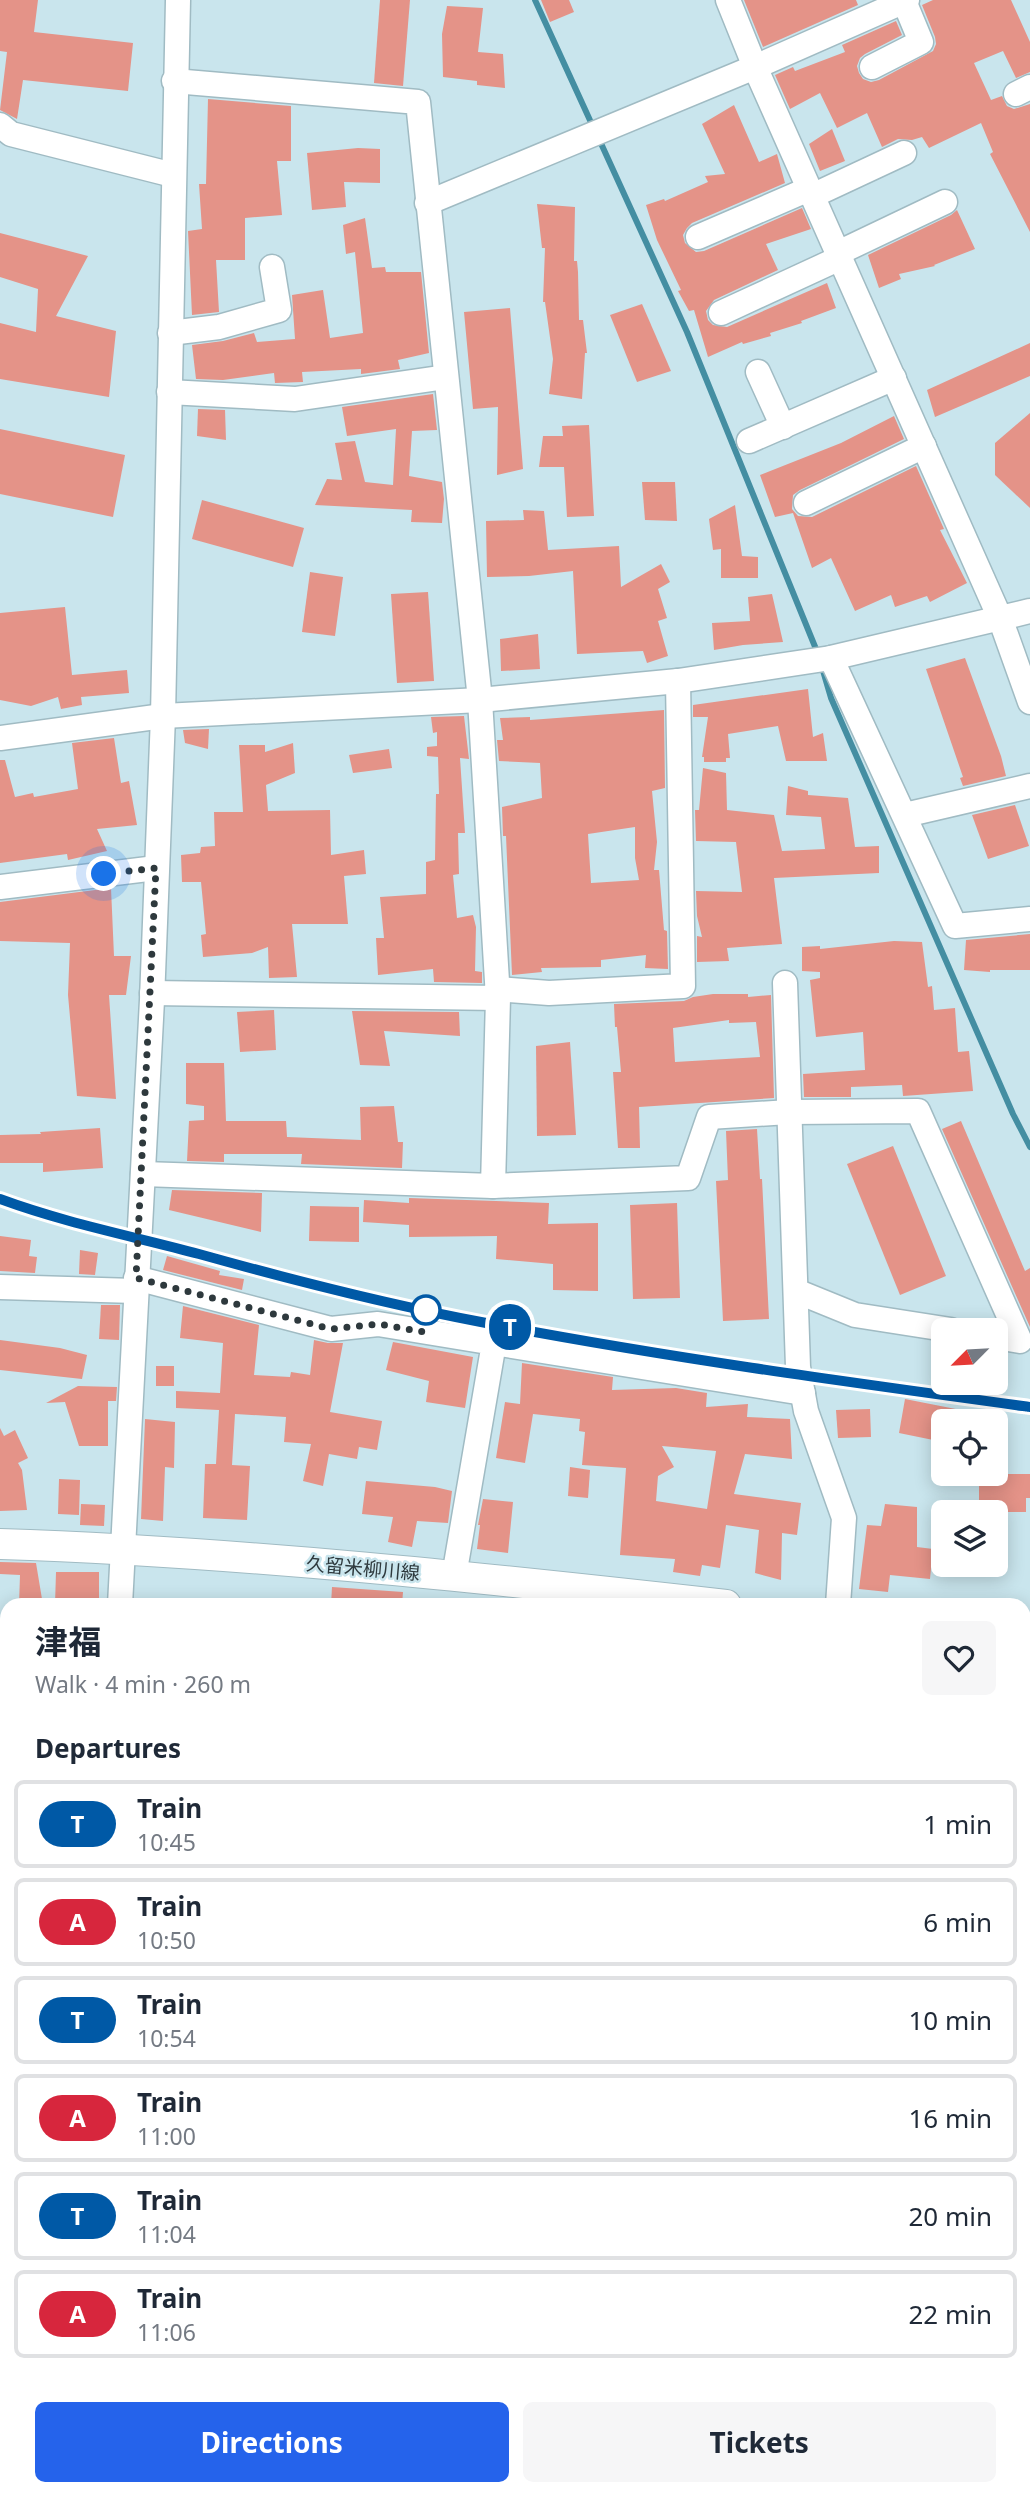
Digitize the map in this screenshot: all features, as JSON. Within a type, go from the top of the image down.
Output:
[{"type":"main road","name":"久留米柳川線","points":[[0,1544],[125,1548],[454,1576],[663,1598]]},
{"type":"street","points":[[121,1598],[152,993],[163,716],[174,81],[178,0]]},
{"type":"street","points":[[728,0],[755,67],[1000,618],[1030,702]]},
{"type":"street","points":[[427,203],[755,67],[906,1],[920,42],[872,67]]},
{"type":"street","points":[[174,81],[418,102],[480,701],[497,993],[493,1186]]},
{"type":"street","points":[[0,125],[10,134],[173,175]]},
{"type":"street","points":[[698,237],[904,153]]},
{"type":"street","points":[[721,313],[945,202]]},
{"type":"street","points":[[170,333],[219,327],[279,310],[272,267]]},
{"type":"street","points":[[758,372],[783,427]]},
{"type":"street","points":[[169,392],[295,398],[446,377]]},
{"type":"street","points":[[749,441],[894,378]]},
{"type":"street","points":[[806,503],[924,446]]},
{"type":"street","points":[[0,738],[163,716],[480,701],[678,681],[831,658],[1030,611]]},
{"type":"street","points":[[831,658],[955,926],[1030,919]]},
{"type":"street","points":[[152,993],[549,993],[683,986],[678,681]]},
{"type":"street","points":[[905,816],[1030,786]]},
{"type":"street","points":[[0,887],[156,868]]},
{"type":"street","points":[[785,983],[799,1367],[806,1411],[844,1518],[838,1598]]},
{"type":"street","points":[[143,1174],[493,1186],[688,1178],[709,1117],[789,1112],[918,1111],[1020,1340],[1008,1338]]},
{"type":"street","points":[[0,1287],[136,1284],[331,1329],[378,1324],[803,1393]]},
{"type":"street","points":[[796,1291],[855,1315],[931,1327]]},
{"type":"street","points":[[454,1576],[494,1343]]},
{"type":"building","points":[[0,0],[38,0],[34,32],[133,43],[128,91],[23,80],[17,119],[0,110],[7,52],[0,51]]},
{"type":"building","points":[[380,0],[410,0],[403,86],[374,83]]},
{"type":"building","points":[[541,0],[569,0],[574,12],[550,22]]},
{"type":"building","points":[[744,0],[856,0],[858,5],[763,47]]},
{"type":"building","points":[[933,0],[1011,0],[1030,42],[1030,72],[1016,78],[1003,51],[974,63],[991,100],[1002,96],[1007,106],[1014,109],[1030,104],[1030,232],[990,154],[993,152],[981,123],[929,148],[922,137],[912,140],[898,139],[882,147],[867,113],[837,128],[820,93],[790,109],[775,75],[793,67],[795,71],[845,52],[842,45],[896,21],[902,35],[865,54],[857,66],[863,79],[871,82],[879,80],[933,51],[935,37],[922,5]]},
{"type":"building","points":[[447,6],[483,8],[478,52],[503,54],[505,88],[443,77],[442,34]]},
{"type":"building","points":[[208,99],[291,106],[291,161],[277,161],[282,215],[245,218],[245,260],[216,260],[219,312],[192,315],[188,231],[202,229],[199,184],[206,184]]},
{"type":"building","points":[[734,105],[759,162],[777,154],[785,183],[692,223],[683,235],[685,243],[696,252],[704,251],[802,208],[811,229],[766,244],[778,270],[714,300],[706,311],[708,320],[713,325],[727,327],[827,283],[836,308],[770,333],[771,336],[743,344],[742,342],[708,357],[694,310],[689,311],[678,291],[681,290],[657,240],[646,205],[664,199],[665,201],[708,182],[705,176],[725,174],[702,124]]},
{"type":"building","points":[[832,129],[845,161],[820,171],[809,144]]},
{"type":"building","points":[[358,148],[380,149],[380,183],[344,182],[346,207],[312,210],[307,153]]},
{"type":"building","points":[[537,204],[575,207],[574,261],[577,261],[578,272],[579,320],[583,320],[587,353],[582,399],[549,394],[553,359],[543,302],[545,248],[542,248]]},
{"type":"building","points":[[957,210],[975,249],[935,266],[899,274],[901,279],[879,288],[868,255]]},
{"type":"building","points":[[365,218],[372,268],[385,267],[386,272],[421,272],[429,353],[398,360],[400,369],[361,374],[361,369],[302,372],[303,382],[275,383],[274,373],[223,380],[196,379],[192,345],[254,333],[257,342],[295,339],[292,295],[323,290],[330,338],[363,333],[355,252],[346,254],[343,225]]},
{"type":"building","points":[[0,233],[88,256],[56,316],[116,331],[109,397],[0,379],[0,323],[36,332],[38,289],[0,277]]},
{"type":"building","points":[[642,304],[671,371],[637,382],[610,315]]},
{"type":"building","points":[[510,308],[523,469],[497,475],[498,407],[473,409],[464,312]]},
{"type":"building","points":[[1030,343],[1030,376],[935,417],[927,390]]},
{"type":"building","points":[[433,394],[437,430],[412,431],[409,476],[442,482],[442,523],[411,522],[412,510],[315,505],[327,479],[342,480],[335,443],[355,441],[365,482],[393,485],[396,429],[347,436],[342,407]]},
{"type":"building","points":[[198,409],[225,410],[226,440],[197,436]]},
{"type":"building","points":[[1030,413],[1030,508],[995,475],[995,443]]},
{"type":"building","points":[[894,416],[904,439],[800,490],[793,495],[792,509],[798,516],[812,517],[916,466],[944,529],[940,530],[967,583],[930,602],[927,596],[895,607],[891,595],[855,611],[831,558],[812,568],[793,513],[775,517],[760,475],[841,443]]},
{"type":"building","points":[[589,425],[594,516],[567,517],[564,467],[539,467],[543,436],[563,436],[562,426]]},
{"type":"building","points":[[0,429],[125,455],[113,517],[0,494]]},
{"type":"building","points":[[642,482],[675,482],[677,521],[645,520]]},
{"type":"building","points":[[202,500],[304,528],[293,567],[192,539]]},
{"type":"building","points":[[735,505],[742,556],[758,557],[758,578],[721,578],[721,549],[713,550],[709,519]]},
{"type":"building","points":[[523,510],[544,511],[548,550],[619,546],[621,587],[661,564],[670,582],[658,589],[667,618],[658,621],[668,656],[647,663],[643,651],[577,654],[573,571],[487,577],[486,521],[524,520]]},
{"type":"building","points":[[310,572],[343,577],[335,636],[302,632]]},
{"type":"building","points":[[428,592],[434,681],[397,683],[391,594]]},
{"type":"building","points":[[772,594],[783,642],[714,650],[712,623],[750,621],[748,597]]},
{"type":"building","points":[[65,607],[72,675],[127,670],[129,693],[81,697],[82,705],[61,709],[58,697],[31,706],[0,700],[0,613]]},
{"type":"building","points":[[538,634],[540,669],[501,671],[500,639]]},
{"type":"building","points":[[965,658],[1006,776],[963,786],[960,778],[963,777],[926,669]]},
{"type":"building","points":[[808,689],[813,737],[823,733],[827,761],[786,761],[778,726],[728,734],[730,758],[726,758],[726,762],[704,762],[702,757],[708,717],[693,717],[693,705]]},
{"type":"building","points":[[664,710],[665,788],[652,791],[657,842],[654,870],[659,870],[664,930],[667,931],[668,969],[645,968],[646,955],[601,960],[601,967],[541,968],[542,972],[512,975],[506,836],[503,836],[502,807],[542,798],[540,763],[499,761],[497,740],[503,740],[500,718],[530,717],[530,720]],"holes":[[[635,827],[635,858],[639,880],[591,883],[588,834]]]},
{"type":"building","points":[[464,716],[469,759],[460,758],[465,833],[458,833],[459,874],[453,875],[457,918],[473,915],[476,927],[475,971],[482,972],[482,983],[434,982],[433,969],[378,975],[376,938],[384,938],[380,897],[426,894],[426,862],[435,860],[438,757],[427,756],[427,747],[437,746],[437,732],[433,733],[431,717]]},
{"type":"building","points":[[209,729],[208,749],[185,743],[183,730]]},
{"type":"building","points":[[114,738],[121,783],[129,781],[137,825],[97,829],[107,851],[68,860],[67,854],[0,863],[0,760],[5,760],[15,797],[33,793],[34,797],[78,789],[72,743]]},
{"type":"building","points":[[293,743],[295,773],[266,785],[268,811],[330,810],[331,855],[364,850],[366,874],[344,876],[348,924],[292,924],[297,977],[269,978],[268,947],[252,953],[203,957],[201,935],[206,934],[201,882],[182,882],[181,855],[200,853],[201,847],[215,846],[214,812],[243,812],[239,745],[265,745],[265,752]]},
{"type":"building","points":[[389,749],[392,768],[353,773],[349,755]]},
{"type":"building","points":[[703,768],[726,773],[727,810],[774,815],[782,851],[825,849],[821,817],[786,815],[788,786],[808,791],[808,795],[848,798],[855,847],[879,846],[879,873],[774,878],[782,944],[727,948],[729,961],[697,962],[697,936],[702,937],[697,916],[696,891],[742,892],[736,842],[696,841],[695,810],[699,810]]},
{"type":"building","points":[[1015,805],[1029,846],[988,859],[972,815]]},
{"type":"building","points":[[111,888],[114,956],[131,956],[126,995],[109,995],[116,1099],[77,1096],[68,995],[70,943],[0,941],[0,902]]},
{"type":"building","points":[[1030,934],[1030,970],[964,970],[966,940]]},
{"type":"building","points":[[894,941],[922,942],[928,987],[932,986],[934,1010],[955,1008],[958,1052],[969,1051],[973,1091],[903,1096],[902,1085],[851,1087],[851,1097],[804,1097],[803,1074],[865,1070],[863,1032],[816,1037],[810,980],[820,978],[820,972],[802,971],[802,947],[820,946],[820,949]]},
{"type":"building","points":[[713,994],[748,994],[748,997],[771,995],[774,1098],[639,1107],[640,1148],[618,1148],[613,1072],[621,1072],[614,1004],[684,1001]],"holes":[[[729,1020],[729,1023],[756,1022],[760,1057],[675,1062],[673,1028]]]},
{"type":"building","points":[[274,1010],[276,1050],[240,1052],[237,1012]]},
{"type":"building","points":[[352,1011],[459,1012],[460,1036],[384,1031],[390,1066],[360,1065]]},
{"type":"building","points":[[570,1042],[576,1135],[537,1136],[536,1046]]},
{"type":"building","points":[[186,1063],[224,1063],[226,1121],[286,1121],[287,1137],[361,1140],[360,1107],[394,1106],[398,1142],[403,1142],[402,1168],[301,1164],[302,1154],[224,1154],[224,1162],[187,1161],[189,1121],[204,1120],[204,1106],[186,1104]]},
{"type":"building","points":[[961,1121],[1025,1271],[1030,1268],[1030,1327],[942,1129]]},
{"type":"building","points":[[100,1128],[103,1168],[43,1172],[43,1163],[0,1163],[0,1135]]},
{"type":"building","points":[[757,1129],[769,1319],[723,1321],[716,1181],[728,1180],[726,1131]]},
{"type":"building","points":[[893,1146],[946,1276],[900,1295],[847,1164]]},
{"type":"building","points":[[172,1190],[262,1193],[261,1232],[169,1210]]},
{"type":"building","points":[[409,1198],[549,1203],[548,1224],[598,1223],[598,1291],[553,1290],[553,1264],[496,1259],[497,1236],[409,1237],[409,1225],[363,1222],[364,1200],[409,1203]]},
{"type":"building","points":[[677,1203],[680,1298],[633,1299],[630,1205]]},
{"type":"building","points":[[310,1206],[359,1207],[359,1242],[309,1241]]},
{"type":"building","points":[[0,1236],[31,1240],[29,1256],[37,1257],[35,1273],[0,1271]]},
{"type":"building","points":[[80,1250],[98,1253],[95,1275],[79,1274]]},
{"type":"building","points":[[167,1256],[220,1271],[219,1275],[244,1279],[242,1290],[163,1270]]},
{"type":"building","points":[[101,1305],[120,1305],[119,1340],[99,1339]]},
{"type":"building","points":[[183,1306],[259,1325],[254,1375],[290,1377],[291,1372],[310,1375],[314,1340],[343,1343],[330,1412],[382,1421],[377,1450],[359,1447],[357,1459],[329,1454],[323,1486],[303,1481],[311,1444],[284,1442],[286,1417],[235,1414],[232,1465],[250,1466],[247,1520],[203,1518],[205,1464],[216,1464],[219,1410],[176,1408],[176,1391],[220,1393],[223,1343],[180,1338]]},
{"type":"building","points":[[0,1340],[60,1348],[87,1355],[82,1379],[0,1370]]},
{"type":"building","points":[[393,1342],[473,1357],[465,1408],[426,1402],[429,1381],[386,1370]]},
{"type":"building","points":[[522,1363],[613,1377],[612,1390],[676,1388],[707,1393],[706,1407],[748,1404],[747,1417],[790,1419],[792,1459],[745,1454],[734,1494],[801,1503],[797,1535],[782,1533],[781,1580],[755,1573],[759,1530],[726,1525],[720,1568],[702,1565],[700,1576],[673,1572],[675,1559],[620,1555],[626,1468],[582,1465],[585,1432],[579,1431],[580,1419],[533,1414],[525,1463],[496,1458],[505,1402],[520,1404]],"holes":[[[662,1446],[716,1451],[707,1509],[656,1501],[658,1476],[674,1467]]]},
{"type":"building","points":[[156,1366],[174,1366],[174,1386],[156,1386]]},
{"type":"building","points":[[78,1386],[117,1387],[116,1401],[108,1401],[108,1446],[79,1446],[65,1402],[46,1403]]},
{"type":"building","points":[[905,1399],[956,1409],[931,1409],[931,1440],[899,1433]]},
{"type":"building","points":[[870,1409],[871,1437],[838,1438],[836,1410]]},
{"type":"building","points":[[145,1419],[175,1422],[174,1468],[165,1467],[163,1521],[141,1519]]},
{"type":"building","points":[[0,1428],[4,1436],[15,1430],[28,1458],[18,1463],[22,1470],[27,1510],[0,1511]]},
{"type":"building","points":[[570,1467],[590,1470],[588,1498],[568,1496]]},
{"type":"building","points":[[1008,1474],[1030,1474],[1030,1498],[1026,1498],[1026,1512],[1008,1512],[1008,1500],[979,1500],[979,1486],[1008,1486]]},
{"type":"building","points":[[59,1479],[80,1480],[79,1515],[58,1514]]},
{"type":"building","points":[[366,1481],[452,1491],[448,1523],[417,1521],[412,1547],[388,1542],[393,1517],[362,1514]]},
{"type":"building","points":[[483,1499],[513,1502],[508,1553],[477,1549]]},
{"type":"building","points":[[81,1504],[105,1505],[104,1526],[80,1525]]},
{"type":"building","points":[[885,1504],[917,1507],[917,1547],[931,1549],[930,1579],[890,1575],[888,1592],[859,1589],[867,1525],[881,1526]]},
{"type":"building","points":[[0,1562],[36,1563],[42,1598],[19,1598],[20,1575],[0,1574]]},
{"type":"building","points":[[56,1572],[99,1572],[99,1598],[55,1598]]},
{"type":"building","points":[[332,1587],[403,1592],[403,1598],[331,1598]]},
{"type":"waterway","points":[[535,0],[594,129]]},
{"type":"waterway","points":[[599,139],[687,332],[818,654]]},
{"type":"waterway","points":[[821,664],[831,698],[1013,1114],[1030,1147]]},
{"type":"railway","points":[[0,1199],[99,1229],[339,1291],[445,1315],[686,1357],[1030,1407]]},
{"type":"train","name":"T","points":[[0,1199],[81,1225],[278,1277],[481,1322],[800,1375],[1030,1407]]},
{"type":"route","points":[[104,874],[156,868],[136,1278],[331,1329],[378,1324],[424,1332],[426,1310]]}]
